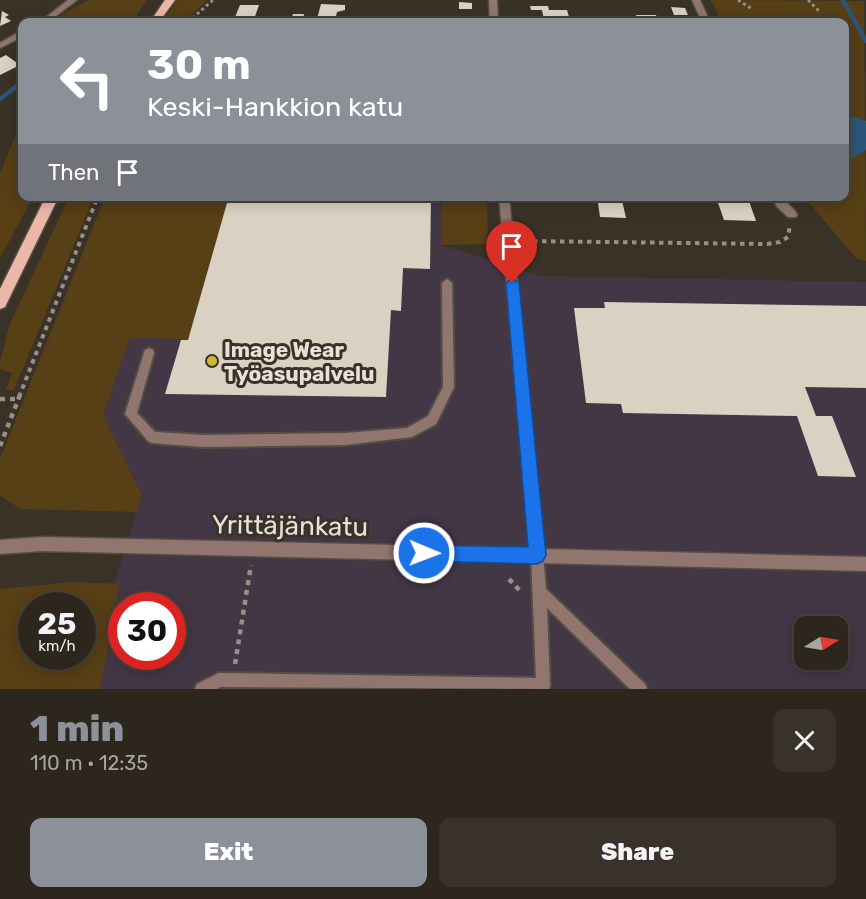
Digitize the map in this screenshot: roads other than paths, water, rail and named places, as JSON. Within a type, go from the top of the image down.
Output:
[{"type":"main road","points":[[147,18],[156,0]]},
{"type":"main road","points":[[157,18],[170,0]]},
{"type":"main road","points":[[0,303],[51,201]]},
{"type":"street","points":[[50,18],[71,0]]},
{"type":"street","points":[[494,0],[494,18]]},
{"type":"street","points":[[696,0],[704,18]]},
{"type":"street","points":[[0,46],[18,36]]},
{"type":"street","points":[[504,201],[537,555]]},
{"type":"street","points":[[780,201],[792,214]]},
{"type":"street","name":"Yrittäjänkatu","points":[[0,547],[40,544],[866,564]]},
{"type":"lane","points":[[149,353],[131,414],[152,437],[204,441],[345,438],[408,433],[432,420],[449,387],[447,283]]},
{"type":"lane","points":[[202,689],[219,680],[543,685],[537,555]]},
{"type":"lane","points":[[540,592],[640,689]]},
{"type":"water","points":[[849,115],[866,121],[866,150],[849,160]]},
{"type":"waterway","points":[[843,0],[866,41]]},
{"type":"waterway","points":[[0,99],[18,85]]},
{"type":"place","name":"Image Wear Työasupalvelu","points":[[212,361]]}]
